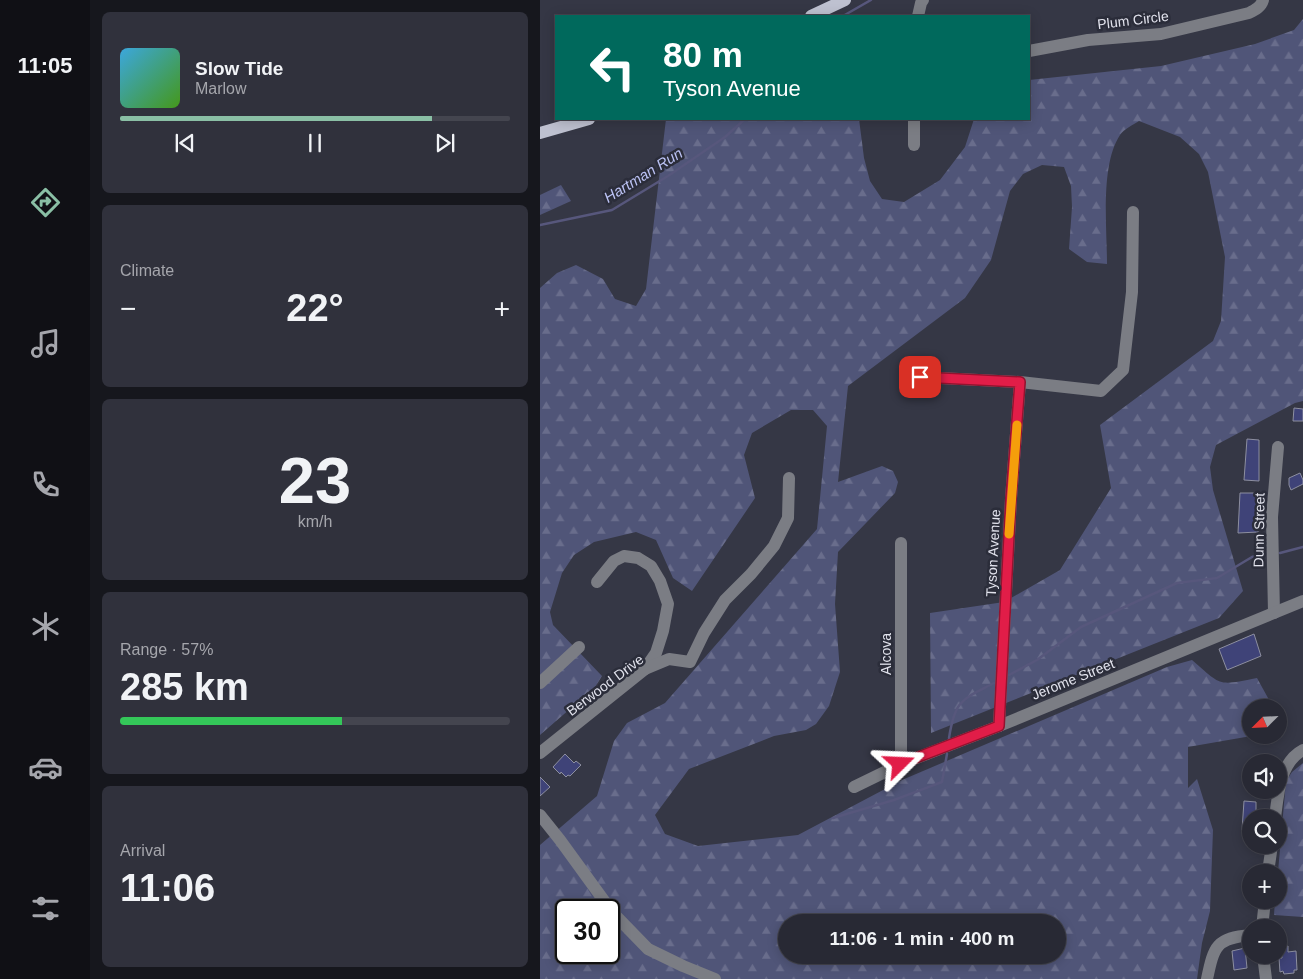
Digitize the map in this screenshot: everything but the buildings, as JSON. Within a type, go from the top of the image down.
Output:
[{"type":"main road","points":[[813,15],[845,0]]},
{"type":"main road","points":[[540,133],[586,120]]},
{"type":"street","name":"Plum Circle","points":[[1030,51],[1088,40],[1161,34],[1249,13],[1256,10],[1263,0]]},
{"type":"street","points":[[918,15],[922,2]]},
{"type":"street","points":[[914,120],[914,145]]},
{"type":"street","points":[[920,377],[1020,382],[1101,391],[1123,370],[1132,292],[1133,212]]},
{"type":"street","name":"Tyson Avenue","points":[[999,726],[1011,498],[1020,382]]},
{"type":"street","name":"Dunn Street","points":[[1274,614],[1272,516],[1278,447]]},
{"type":"street","name":"Berwood Drive","points":[[540,753],[645,669],[669,660],[690,662],[704,633],[725,600],[751,574],[774,546],[788,518],[789,478]]},
{"type":"street","name":"Alcova","points":[[900,764],[902,543]]},
{"type":"street","points":[[597,582],[614,561],[624,556],[638,558],[651,566],[660,581],[668,604],[663,631],[656,653],[645,669]]},
{"type":"street","name":"Jerome Street","points":[[854,786],[900,764],[999,726],[1303,601]]},
{"type":"street","points":[[540,683],[579,647]]},
{"type":"street","points":[[1277,809],[1286,765],[1298,753]]},
{"type":"street","points":[[540,815],[613,913],[648,949],[715,979]]},
{"type":"street","points":[[1208,979],[1214,950],[1220,943],[1230,938],[1242,936]]},
{"type":"street","points":[[1264,964],[1266,979]]},
{"type":"green space","points":[[1303,19],[1303,401],[1295,403],[1216,445],[1210,467],[1213,490],[1243,591],[1219,618],[931,733],[930,613],[1004,602],[1060,570],[1111,488],[1100,425],[1213,341],[1221,321],[1225,257],[1208,172],[1199,154],[1180,137],[1139,121],[1120,135],[1110,163],[1106,197],[1107,264],[1087,262],[1069,249],[1072,207],[1071,186],[1064,167],[1042,165],[1023,174],[1010,191],[991,260],[965,298],[848,386],[838,482],[882,466],[893,471],[898,482],[895,493],[838,552],[835,604],[840,672],[829,706],[816,724],[806,730],[774,736],[689,769],[655,815],[665,834],[698,846],[798,835],[902,780],[1167,667],[1192,660],[1209,675],[1221,682],[1227,683],[1257,678],[1268,699],[1242,699],[1242,738],[1188,747],[1188,788],[1197,779],[1213,830],[1210,911],[1202,943],[1197,979],[540,979],[540,845],[597,796],[614,741],[627,723],[665,703],[817,529],[827,426],[813,410],[791,410],[752,433],[744,455],[755,498],[692,591],[673,578],[656,540],[636,532],[594,542],[574,555],[562,573],[550,612],[553,625],[602,676],[590,695],[571,708],[540,735],[540,288],[557,273],[576,265],[603,279],[615,299],[636,306],[646,289],[666,120],[859,120],[864,158],[870,181],[882,199],[904,202],[940,180],[965,147],[974,120],[1030,120],[1030,80],[1161,66],[1255,44],[1294,30]]},
{"type":"green space","points":[[561,185],[571,201],[540,215],[540,195]]},
{"type":"green space","points":[[1303,763],[1303,917],[1274,915],[1274,909],[1287,909],[1287,864],[1279,864],[1280,854],[1287,854],[1287,809],[1284,809],[1284,799],[1287,799],[1287,780],[1292,772]]},
{"type":"waterway","name":"Hartman Run","points":[[845,15],[871,0]]},
{"type":"waterway","name":"Hartman Run","points":[[540,225],[612,210],[668,176],[725,137],[744,120]]},
{"type":"waterway","points":[[1280,553],[1303,547]]},
{"type":"waterway","points":[[1009,675],[1037,660],[1081,627],[1177,583],[1217,578],[1252,557],[1264,554]]},
{"type":"waterway","points":[[949,738],[957,708],[974,693],[994,683]]},
{"type":"waterway","points":[[833,818],[894,800],[942,782],[947,754]]},
{"type":"slow traffic","points":[[1009,534],[1017,425]]},
{"type":"route","points":[[900,764],[999,726],[1011,498],[1020,382],[920,377]]}]
